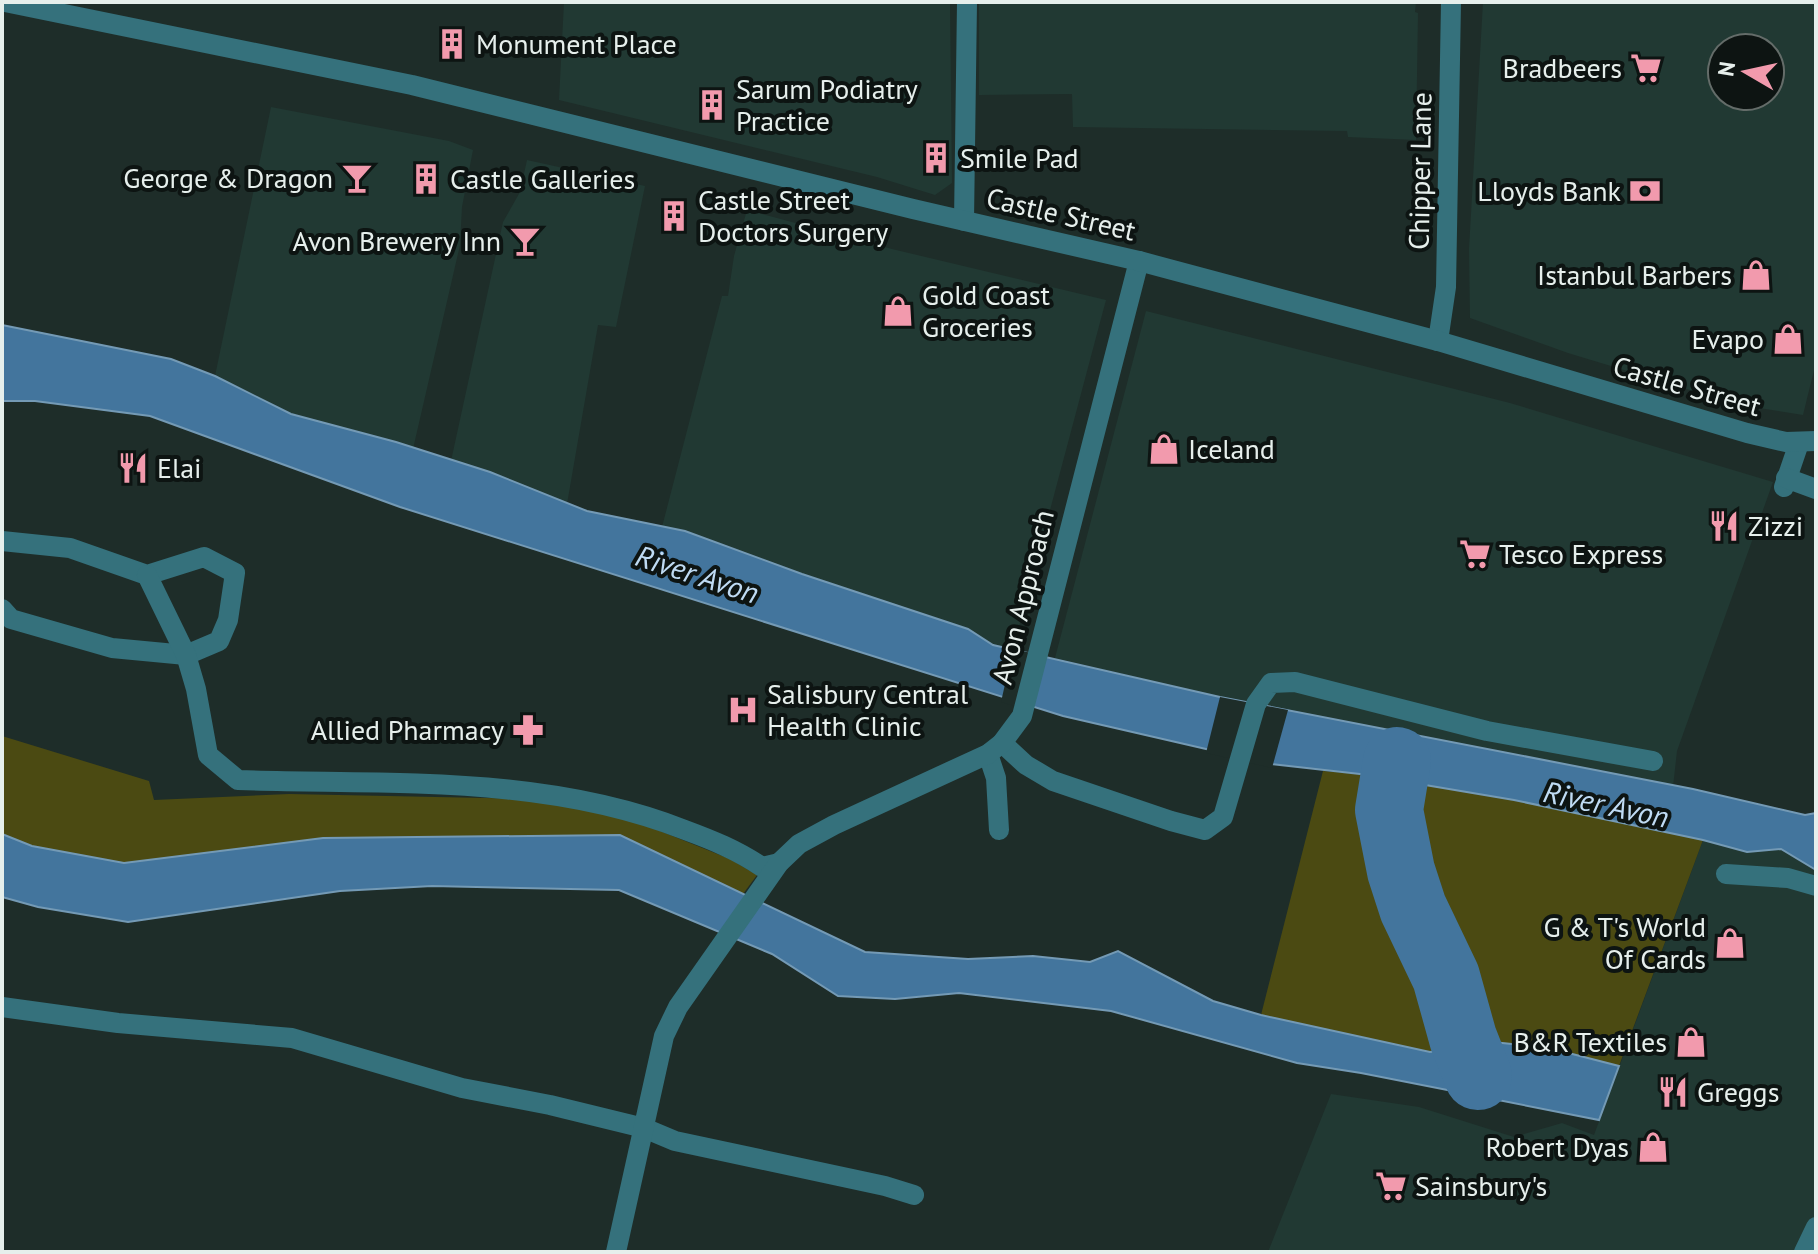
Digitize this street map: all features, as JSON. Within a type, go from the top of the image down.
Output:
[{"type":"street","name":"Castle Street","points":[[5,2],[412,85],[1139,261],[1438,341],[1734,429],[1807,442]]},
{"type":"street","points":[[964,221],[967,2]]},
{"type":"street","name":"Chipper Lane","points":[[1438,341],[1446,287],[1451,2]]},
{"type":"street","name":"Avon Approach","points":[[995,748],[1022,716],[1139,261]]},
{"type":"street","points":[[1807,442],[1785,482],[1816,489]]},
{"type":"street","points":[[2,541],[70,548],[147,575],[204,557],[235,573],[228,620],[219,641],[186,655],[112,648],[11,619],[2,609]]},
{"type":"street","points":[[147,575],[186,655],[196,689],[208,755],[238,780],[528,790],[643,814],[737,850],[762,867],[779,863]]},
{"type":"street","points":[[995,748],[1053,781],[1205,830],[1223,817],[1256,704],[1271,683],[1295,682],[1487,731],[1653,761]]},
{"type":"street","points":[[995,748],[999,830]]},
{"type":"street","points":[[616,1252],[664,1036],[678,1007],[779,863],[799,844],[834,825],[995,748]]},
{"type":"street","points":[[1726,874],[1788,878],[1816,886]]},
{"type":"street","points":[[2,1007],[118,1023],[292,1038],[462,1088],[550,1105],[644,1128],[675,1141],[914,1195]]},
{"type":"street","points":[[1804,1252],[1816,1227]]},
{"type":"shaded area","points":[[564,2],[950,2],[952,183],[935,195],[877,177],[559,100]]},
{"type":"shaded area","points":[[979,2],[1416,2],[1416,140],[1348,137],[1347,131],[1073,127],[1072,94],[979,95]]},
{"type":"shaded area","points":[[1483,2],[1816,2],[1816,362],[1803,415],[1713,397],[1568,353],[1470,318],[1469,249]]},
{"type":"shaded area","points":[[271,107],[449,141],[473,150],[462,207],[460,245],[413,449],[291,414],[215,376]]},
{"type":"shaded area","points":[[527,160],[645,186],[616,327],[598,325],[567,504],[490,472],[451,461],[503,222],[520,192]]},
{"type":"shaded area","points":[[747,210],[892,249],[1106,300],[1013,649],[993,645],[968,629],[685,531],[662,527],[722,296],[728,296],[734,256]]},
{"type":"shaded area","points":[[1146,311],[1510,403],[1773,482],[1677,751],[1673,787],[1220,697],[1055,658]]},
{"type":"shaded area","points":[[2,736],[149,781],[154,800],[289,794],[537,799],[620,815],[730,859],[757,875],[743,894],[620,835],[323,838],[124,863],[32,846],[2,834]]},
{"type":"shaded area","points":[[1323,771],[1360,774],[1514,800],[1703,840],[1619,1066],[1549,1048],[1493,1042],[1430,1052],[1261,1015]]},
{"type":"shaded area","points":[[1703,840],[1747,852],[1781,849],[1816,870],[1815,1252],[1268,1252],[1331,1094],[1419,1107],[1514,1137],[1562,1123],[1594,1135]]},
{"type":"water","points":[[2,325],[171,359],[215,376],[291,414],[396,442],[490,472],[587,511],[685,531],[968,629],[993,645],[1220,697],[1693,789],[1805,815],[1816,813],[1816,870],[1781,849],[1747,852],[1514,800],[1360,774],[1271,764],[1063,716],[400,507],[150,416],[35,401],[2,401]]},
{"type":"water","points":[[2,834],[32,846],[124,863],[323,838],[620,835],[865,952],[968,959],[1033,956],[1090,962],[1118,951],[1213,1001],[1261,1015],[1430,1052],[1493,1042],[1549,1048],[1619,1066],[1599,1120],[1297,1063],[1111,1011],[959,993],[895,999],[838,996],[772,954],[619,890],[432,886],[340,891],[128,922],[38,907],[2,897]]},
{"type":"pier","points":[[1013,649],[1046,656],[1031,711],[1001,702]]},
{"type":"pier","points":[[1220,697],[1288,710],[1272,768],[1206,753]]},
{"type":"waterway","name":"River Avon","points":[[1397,761],[1389,810],[1401,871],[1413,908],[1446,977],[1463,1038],[1478,1076]]},
{"type":"place","name":"Monument Place","points":[[452,44]]},
{"type":"place","name":"Bradbeers","points":[[1646,68]]},
{"type":"place","name":"Sarum Podiatry Practice","points":[[712,105]]},
{"type":"place","name":"Smile Pad","points":[[936,158]]},
{"type":"place","name":"George & Dragon","points":[[357,178]]},
{"type":"place","name":"Castle Galleries","points":[[426,179]]},
{"type":"place","name":"Lloyds Bank","points":[[1645,191]]},
{"type":"place","name":"Castle Street Doctors Surgery","points":[[674,216]]},
{"type":"place","name":"Avon Brewery Inn","points":[[525,241]]},
{"type":"place","name":"Istanbul Barbers","points":[[1756,275]]},
{"type":"place","name":"Gold Coast Groceries","points":[[898,311]]},
{"type":"place","name":"Evapo","points":[[1788,339]]},
{"type":"place","name":"Iceland","points":[[1164,449]]},
{"type":"place","name":"Elai","points":[[133,468]]},
{"type":"place","name":"Zizzi","points":[[1724,526]]},
{"type":"place","name":"Tesco Express","points":[[1475,554]]},
{"type":"place","name":"Salisbury Central Health Clinic","points":[[743,710]]},
{"type":"place","name":"Allied Pharmacy","points":[[528,730]]},
{"type":"place","name":"G & T's World Of Cards","points":[[1730,943]]},
{"type":"place","name":"B&R Textiles","points":[[1691,1042]]},
{"type":"place","name":"Greggs","points":[[1673,1092]]},
{"type":"place","name":"Robert Dyas","points":[[1653,1147]]},
{"type":"place","name":"Sainsbury's","points":[[1391,1186]]}]
